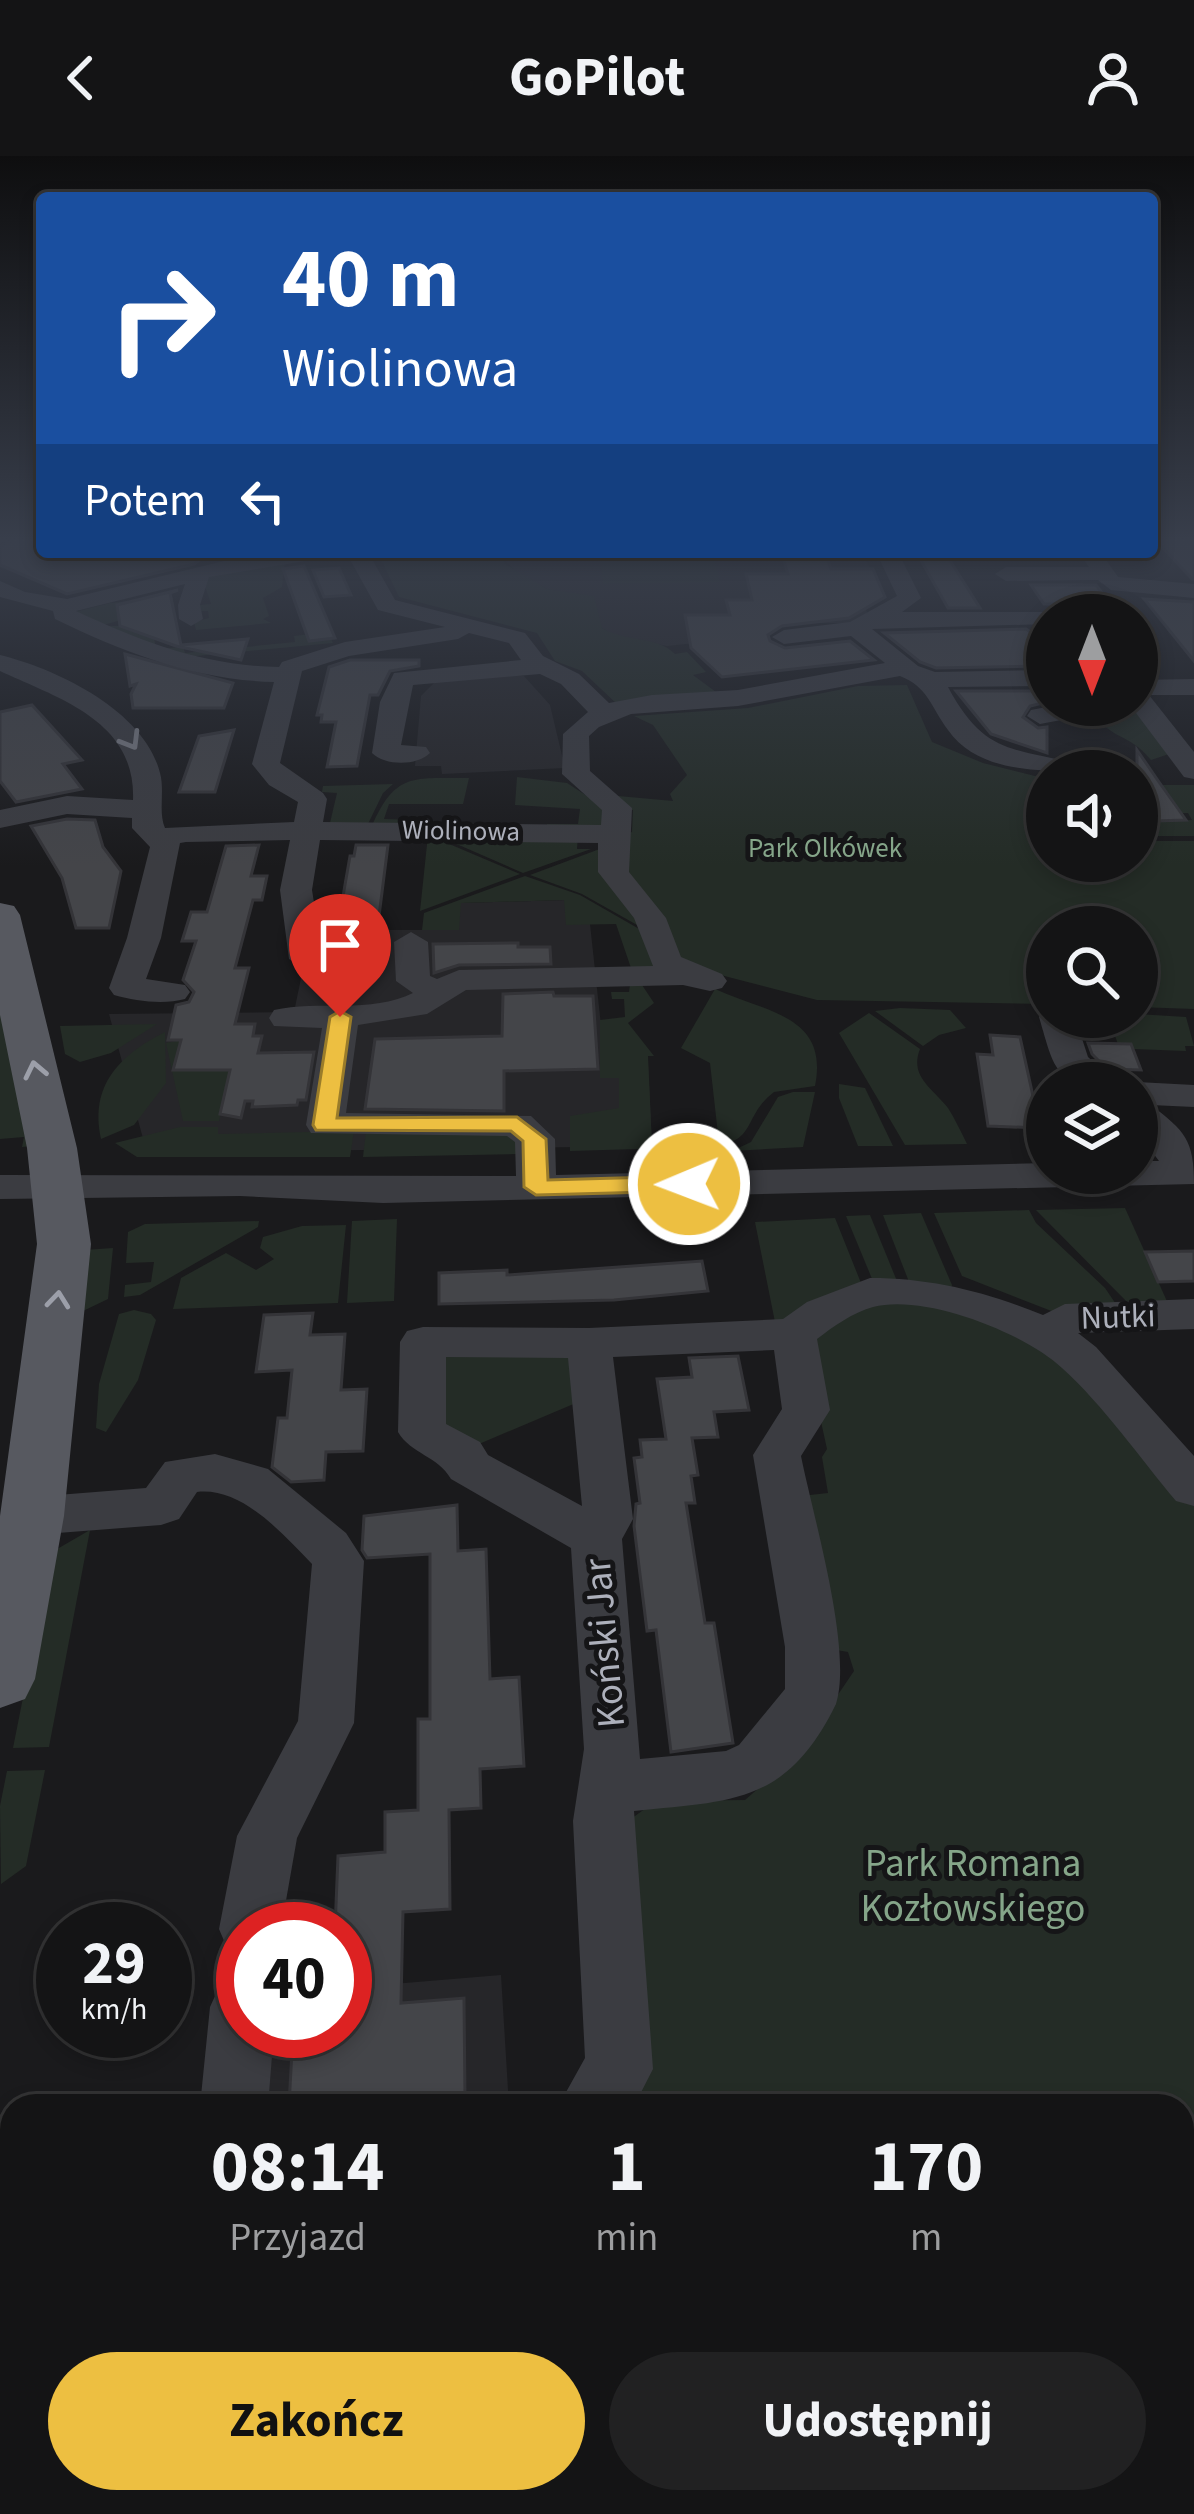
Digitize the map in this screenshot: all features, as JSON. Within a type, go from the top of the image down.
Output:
[{"type":"main road","points":[[0,914],[60,1198],[62,1262],[32,1516],[0,1679]]},
{"type":"street","points":[[137,646],[176,663],[230,675],[289,675]]},
{"type":"street","points":[[306,958],[296,890],[314,799],[279,779],[266,764],[291,667],[363,646]]},
{"type":"street","points":[[525,646],[543,666],[570,679],[605,714]]},
{"type":"street","points":[[889,646],[915,673],[953,727],[980,749],[1026,760]]},
{"type":"street","points":[[915,673],[994,655]]},
{"type":"street","points":[[0,662],[80,701],[129,732],[145,766],[154,824],[166,845],[126,988],[173,992]]},
{"type":"street","points":[[142,682],[173,672],[176,663]]},
{"type":"street","points":[[416,753],[386,753],[393,702],[403,678],[543,666]]},
{"type":"street","points":[[287,1018],[340,1017],[415,1006],[459,980],[695,978],[664,963],[643,904],[616,878],[617,808],[574,771],[576,734],[586,722],[661,701],[736,698],[815,681],[915,673],[1026,677]]},
{"type":"street","points":[[742,685],[815,681]]},
{"type":"street","points":[[1158,692],[1194,687]]},
{"type":"street","points":[[80,701],[111,692]]},
{"type":"street","points":[[1158,723],[1194,771]]},
{"type":"street","name":"Wiolinowa","points":[[0,818],[67,805],[154,824],[306,831],[616,834]]},
{"type":"street","points":[[411,942],[413,981],[438,992]]},
{"type":"street","points":[[340,1017],[325,1125],[517,1124],[535,1139],[536,1187]]},
{"type":"street","points":[[1158,1095],[1194,1096]]},
{"type":"street","points":[[1158,1129],[1189,1172]]},
{"type":"street","points":[[0,1187],[60,1198],[291,1202],[383,1191],[1189,1172]]},
{"type":"street","points":[[0,1213],[60,1198]]},
{"type":"street","points":[[596,1538],[468,1466],[463,1454],[422,1432],[423,1342],[794,1334],[847,1300],[889,1292],[971,1303],[1050,1335],[1080,1358],[1194,1487]]},
{"type":"street","name":"Nutki","points":[[1050,1335],[1065,1319],[1194,1314]]},
{"type":"street","points":[[607,1788],[733,1776],[759,1763],[808,1704],[813,1652],[777,1455],[806,1410],[794,1334]]},
{"type":"street","name":"Koński Jar","points":[[589,1342],[608,1519],[596,1538],[614,1749],[603,1821],[619,2069],[599,2094]]},
{"type":"street","points":[[32,1516],[161,1506],[182,1474],[236,1474],[290,1514],[338,1561],[326,1723],[267,1836],[255,1902]]},
{"type":"street","points":[[236,2094],[239,2058]]},
{"type":"shaded area","points":[[524,676],[550,705],[565,768],[442,774],[441,766],[415,766],[421,696],[437,680]]},
{"type":"shaded area","points":[[565,900],[590,924],[605,1062],[648,1062],[652,1146],[147,1153],[109,1014],[294,1012],[311,930],[458,930],[460,903]]},
{"type":"shaded area","points":[[501,1975],[508,2094],[260,2094],[262,2058],[372,2058],[372,1986]]},
{"type":"green space","points":[[137,646],[183,647],[185,653],[301,646],[165,659]]},
{"type":"green space","points":[[545,646],[664,646],[675,654],[687,652],[706,672],[693,675],[720,695],[619,706],[582,671],[555,661]]},
{"type":"green space","name":"Park Olkówek","points":[[907,685],[932,742],[1026,774],[1026,882],[1158,882],[1158,841],[1194,841],[1194,1009],[1158,1008],[1158,906],[1026,906],[1026,1004],[817,1000],[678,964],[621,884],[622,835],[632,832],[633,810],[623,809],[618,796],[673,801],[670,794],[687,775],[653,725],[634,716],[748,708],[858,686]]},
{"type":"green space","points":[[1153,726],[1172,753],[1158,758],[1158,750],[1140,750],[1107,728]]},
{"type":"green space","points":[[517,777],[567,783],[610,811],[602,827],[547,829],[547,824],[578,824],[580,809],[515,805]]},
{"type":"green space","points":[[469,778],[463,804],[389,804],[384,819],[414,820],[412,827],[372,826],[390,795],[409,782]]},
{"type":"green space","points":[[393,784],[383,793],[367,826],[330,823],[337,793],[322,792],[323,786]]},
{"type":"green space","points":[[1161,785],[1194,785],[1194,836],[1158,836],[1158,821],[1192,820],[1188,813],[1181,813]]},
{"type":"green space","points":[[429,832],[578,835],[577,849],[591,849],[523,873]]},
{"type":"green space","points":[[428,835],[520,874],[420,911]]},
{"type":"green space","points":[[605,847],[607,880],[636,905],[646,930],[582,894],[530,875]]},
{"type":"green space","points":[[525,876],[580,895],[641,930],[655,968],[631,968],[616,924],[566,925],[564,900],[461,903],[459,930],[422,930],[424,913]]},
{"type":"green space","points":[[630,984],[642,985],[654,1003],[628,1023],[654,1056],[648,1056],[652,1145],[672,1148],[570,1151],[570,1116],[619,1108],[619,1078],[600,1078],[600,1020],[625,1017],[624,999],[612,999],[611,992],[629,992]]},
{"type":"green space","points":[[715,989],[790,1020],[813,1045],[817,1063],[815,1086],[774,1092],[742,1135],[722,1145],[704,1147],[719,1143],[710,1063],[681,1048]]},
{"type":"green space","points":[[0,990],[32,1146],[22,1147],[24,1137],[0,1139]]},
{"type":"green space","points":[[950,1010],[966,1028],[939,1035],[923,1046],[875,1011]]},
{"type":"green space","points":[[869,1013],[920,1049],[920,1075],[948,1108],[967,1144],[905,1145],[839,1033]]},
{"type":"green space","points":[[1158,1015],[1186,1017],[1194,1046],[1185,1046],[1186,1051],[1118,1044],[1116,1038],[1158,1038]]},
{"type":"green space","points":[[157,1024],[111,1053],[80,1062],[65,1054],[60,1026]]},
{"type":"green space","points":[[165,1032],[166,1083],[134,1125],[101,1139],[98,1120],[104,1087],[134,1051]]},
{"type":"green space","points":[[181,1040],[174,1070],[230,1070],[219,1121],[183,1121],[166,1043]]},
{"type":"green space","points":[[839,1084],[865,1088],[893,1146],[858,1146],[839,1098]]},
{"type":"green space","points":[[815,1092],[803,1147],[732,1151],[751,1142],[778,1097]]},
{"type":"green space","points":[[180,1127],[218,1127],[218,1134],[354,1131],[350,1157],[137,1157],[115,1143]]},
{"type":"green space","points":[[366,1131],[518,1135],[517,1154],[363,1157]]},
{"type":"green space","points":[[1125,1208],[1170,1308],[1134,1309],[1036,1210]]},
{"type":"green space","points":[[1029,1210],[1036,1223],[1105,1288],[1120,1310],[1054,1312],[962,1276],[934,1213]]},
{"type":"green space","points":[[921,1213],[951,1289],[911,1287],[883,1215]]},
{"type":"green space","points":[[870,1215],[899,1286],[875,1286],[846,1216]]},
{"type":"green space","points":[[835,1218],[861,1283],[776,1327],[755,1222]]},
{"type":"green space","points":[[397,1219],[394,1301],[347,1303],[352,1221]]},
{"type":"green space","points":[[259,1221],[258,1227],[140,1295],[124,1297],[125,1285],[151,1282],[154,1262],[126,1263],[128,1232],[145,1224]]},
{"type":"green space","points":[[346,1225],[338,1303],[173,1309],[181,1278],[226,1253],[256,1270],[274,1259],[260,1248],[263,1237],[302,1226]]},
{"type":"green space","points":[[113,1248],[108,1299],[83,1311],[85,1250]]},
{"type":"green space","name":"Park Romana Kozłowskiego","points":[[916,1300],[1035,1333],[1194,1501],[1194,2094],[609,2094],[614,1831],[656,1801],[745,1800],[797,1755],[854,1671],[848,1652],[825,1648],[792,1497],[828,1493],[822,1457],[827,1449],[804,1344],[851,1304]]},
{"type":"green space","points":[[134,1310],[156,1320],[138,1380],[106,1432],[96,1428],[99,1384],[119,1314]]},
{"type":"green space","points":[[442,1348],[583,1349],[590,1397],[479,1444],[433,1429]]},
{"type":"green space","points":[[90,1530],[49,1747],[13,1748],[52,1552]]},
{"type":"green space","points":[[45,1770],[26,1866],[1,1884],[0,1806],[7,1771]]},
{"type":"building","points":[[176,646],[246,646],[241,660]]},
{"type":"building","points":[[856,646],[874,660],[722,677],[691,648]]},
{"type":"building","points":[[900,646],[1026,646],[1026,666],[936,668]]},
{"type":"building","points":[[1182,646],[1194,646],[1194,661]]},
{"type":"building","points":[[125,654],[233,683],[224,708],[133,708],[131,694],[136,684],[130,686]]},
{"type":"building","points":[[350,660],[419,660],[419,666],[390,671],[378,695],[370,695],[357,766],[327,767],[336,722],[321,722],[322,715],[317,715],[329,667]]},
{"type":"building","points":[[956,691],[1026,691],[1026,726],[1047,727],[1047,750],[991,734]]},
{"type":"building","points":[[32,705],[82,760],[63,764],[82,789],[16,802],[0,781],[0,712]]},
{"type":"building","points":[[234,730],[215,792],[179,792],[199,736]]},
{"type":"building","points":[[1158,780],[1186,820],[1158,821]]},
{"type":"building","points":[[67,819],[95,820],[103,847],[121,871],[109,928],[76,928],[62,878],[31,826]]},
{"type":"building","points":[[259,845],[251,876],[267,876],[262,900],[253,900],[235,968],[249,968],[235,1024],[255,1024],[253,1036],[262,1036],[258,1053],[314,1052],[306,1100],[298,1100],[297,1105],[252,1107],[253,1101],[245,1101],[241,1118],[220,1114],[230,1070],[173,1070],[181,1040],[168,1040],[176,1005],[189,1002],[194,992],[183,980],[196,941],[182,941],[191,912],[207,912],[226,846]]},
{"type":"building","points":[[356,845],[388,845],[378,924],[344,925],[347,902],[342,902]]},
{"type":"building","points":[[518,943],[518,947],[550,947],[551,964],[459,965],[434,973],[433,944]]},
{"type":"building","points":[[553,992],[554,996],[593,996],[598,1069],[504,1071],[504,1111],[365,1109],[375,1039],[502,1036],[503,994]]},
{"type":"building","points":[[990,1035],[1020,1037],[1026,1064],[1026,1127],[988,1126],[977,1054],[993,1055]]},
{"type":"building","points":[[1088,1043],[1131,1044],[1138,1062],[1100,1062]]},
{"type":"building","points":[[1194,1251],[1194,1281],[1158,1282],[1145,1252]]},
{"type":"building","points":[[702,1261],[708,1291],[614,1300],[439,1304],[439,1273],[507,1270],[507,1275]]},
{"type":"building","points":[[313,1313],[310,1335],[345,1334],[341,1390],[367,1389],[363,1451],[326,1452],[324,1480],[291,1482],[272,1467],[278,1418],[287,1418],[292,1370],[256,1372],[264,1315]]},
{"type":"building","points":[[738,1356],[749,1410],[714,1412],[718,1437],[692,1438],[698,1475],[691,1476],[695,1503],[686,1503],[705,1623],[714,1623],[733,1743],[671,1752],[656,1630],[647,1631],[634,1526],[636,1504],[640,1503],[634,1458],[642,1457],[640,1440],[666,1439],[657,1379],[692,1377],[689,1358]]},
{"type":"building","points":[[457,1505],[458,1551],[486,1549],[490,1679],[519,1677],[524,1766],[480,1769],[481,1808],[449,1810],[450,1909],[403,1912],[401,2003],[464,1998],[465,2094],[290,2094],[292,2058],[372,2058],[372,1902],[336,1902],[338,1856],[385,1852],[385,1812],[418,1810],[418,1719],[430,1719],[430,1554],[367,1558],[362,1550],[364,1516]]},
{"type":"route","points":[[340,1017],[325,1125],[517,1124],[535,1139],[536,1187],[689,1184]]}]
